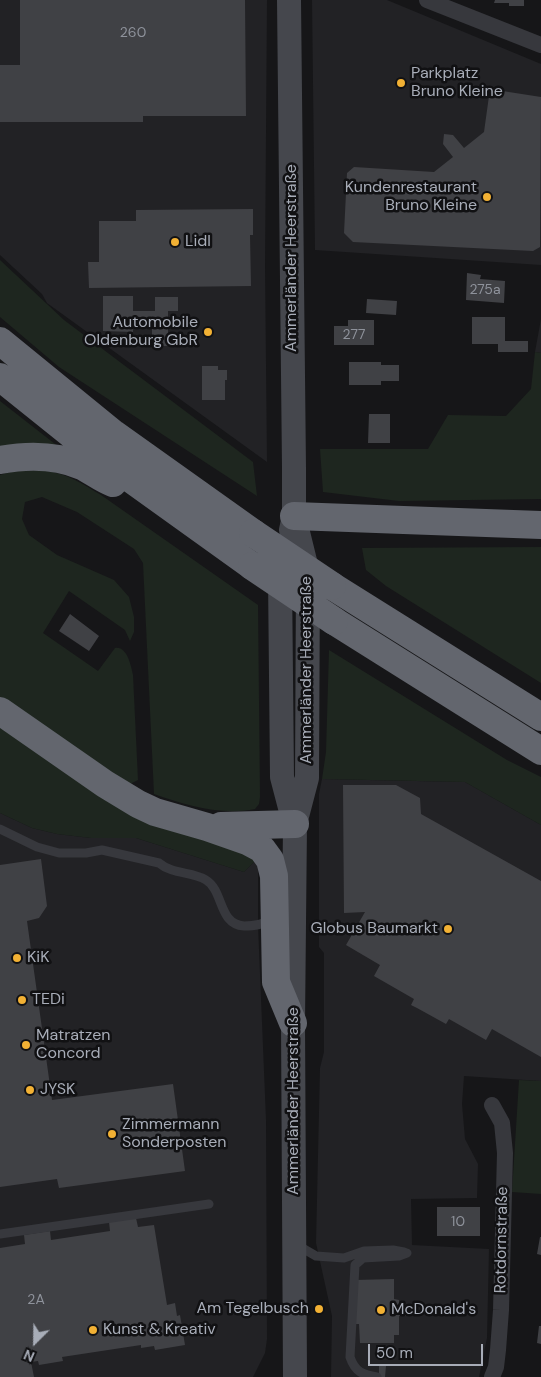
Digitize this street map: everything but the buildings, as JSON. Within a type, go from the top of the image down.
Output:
[{"type":"highway","points":[[0,341],[114,434],[253,533],[332,586],[541,717]]},
{"type":"highway","points":[[0,377],[96,454],[252,566],[334,621],[541,751]]},
{"type":"highway","points":[[0,460],[17,457],[38,457],[66,461],[81,466],[106,480],[160,501]]},
{"type":"highway","points":[[294,516],[541,525]]},
{"type":"highway","points":[[0,711],[105,784],[138,804],[155,812],[247,841],[262,849],[270,860],[274,876],[276,982],[293,1023]]},
{"type":"highway","points":[[207,827],[295,824]]},
{"type":"street","name":"Ammerländer Heerstraße","points":[[289,0],[294,516],[280,576],[280,586],[282,777],[295,824],[293,1023],[295,1366]]},
{"type":"street","points":[[427,0],[541,46]]},
{"type":"street","name":"Rotdornstraße","points":[[492,1105],[502,1123],[505,1153],[501,1310],[496,1367],[492,1377]]},
{"type":"street","points":[[279,1377],[295,1366]]},
{"type":"lane","points":[[0,829],[37,847],[59,853],[86,853],[102,850],[116,852],[159,863],[166,869],[204,878],[210,882],[222,910],[231,921],[244,926],[258,925],[274,918]]},
{"type":"lane","points":[[0,1234],[209,1204]]},
{"type":"lane","points":[[295,1243],[316,1256],[344,1258],[364,1251],[383,1250],[407,1253],[399,1256],[363,1258],[355,1265],[350,1357],[353,1367],[366,1376],[377,1377]]},
{"type":"shaded area","points":[[0,0],[267,0],[265,266],[267,462],[47,303],[42,294],[0,255]]},
{"type":"shaded area","points":[[312,0],[387,0],[541,64],[541,265],[315,250]]},
{"type":"shaded area","points":[[0,260],[64,320],[253,462],[257,496],[59,367],[0,317]]},
{"type":"shaded area","points":[[541,319],[541,353],[535,352]]},
{"type":"shaded area","points":[[535,352],[541,353],[541,499],[399,501],[323,492],[320,449],[428,449],[448,415],[506,416],[531,389]]},
{"type":"shaded area","points":[[0,401],[64,451],[0,455]]},
{"type":"shaded area","points":[[18,470],[54,472],[82,484],[101,495],[258,605],[260,797],[259,804],[255,809],[242,811],[216,810],[178,802],[154,794],[143,563],[134,549],[77,512],[42,497],[25,502],[22,519],[29,535],[57,555],[114,580],[129,597],[134,617],[134,632],[130,641],[125,630],[69,591],[43,633],[98,671],[115,648],[123,650],[125,653],[130,662],[133,675],[138,780],[130,784],[0,698],[0,475]]},
{"type":"shaded area","points":[[541,547],[541,683],[386,586],[366,570],[362,548]]},
{"type":"shaded area","points":[[329,650],[507,760],[541,777],[541,825],[465,782],[322,779],[326,752]]},
{"type":"shaded area","points":[[0,725],[258,858],[244,872],[136,838],[91,838],[57,834],[32,828],[0,813]]},
{"type":"shaded area","points":[[322,779],[465,782],[541,825],[541,1081],[464,1076],[462,1104],[465,1139],[478,1164],[477,1198],[411,1199],[412,1245],[489,1249],[487,1338],[479,1377],[331,1377],[332,1316],[316,1243],[320,1068],[324,1052],[324,953],[319,947],[319,794]]},
{"type":"shaded area","points":[[0,813],[32,828],[57,834],[91,838],[136,838],[244,872],[258,858],[258,925],[266,1120],[267,1339],[265,1353],[253,1377],[0,1377]]},
{"type":"shaded area","points":[[519,1080],[541,1081],[541,1194],[512,1192]]},
{"type":"place","name":"Parkplatz Bruno Kleine","points":[[401,83]]},
{"type":"place","name":"Kundenrestaurant Bruno Kleine","points":[[487,197]]},
{"type":"place","name":"Lidl","points":[[175,242]]},
{"type":"place","name":"Automobile Oldenburg GbR","points":[[208,332]]},
{"type":"place","name":"Globus Baumarkt","points":[[448,929]]},
{"type":"place","name":"KiK","points":[[17,958]]},
{"type":"place","name":"TEDi","points":[[22,1000]]},
{"type":"place","name":"Matratzen Concord","points":[[26,1045]]},
{"type":"place","name":"JYSK","points":[[30,1090]]},
{"type":"place","name":"Zimmermann Sonderposten","points":[[112,1134]]},
{"type":"place","name":"Am Tegelbusch","points":[[319,1309]]},
{"type":"place","name":"McDonald's","points":[[381,1310]]},
{"type":"place","name":"Kunst & Kreativ","points":[[93,1330]]}]
